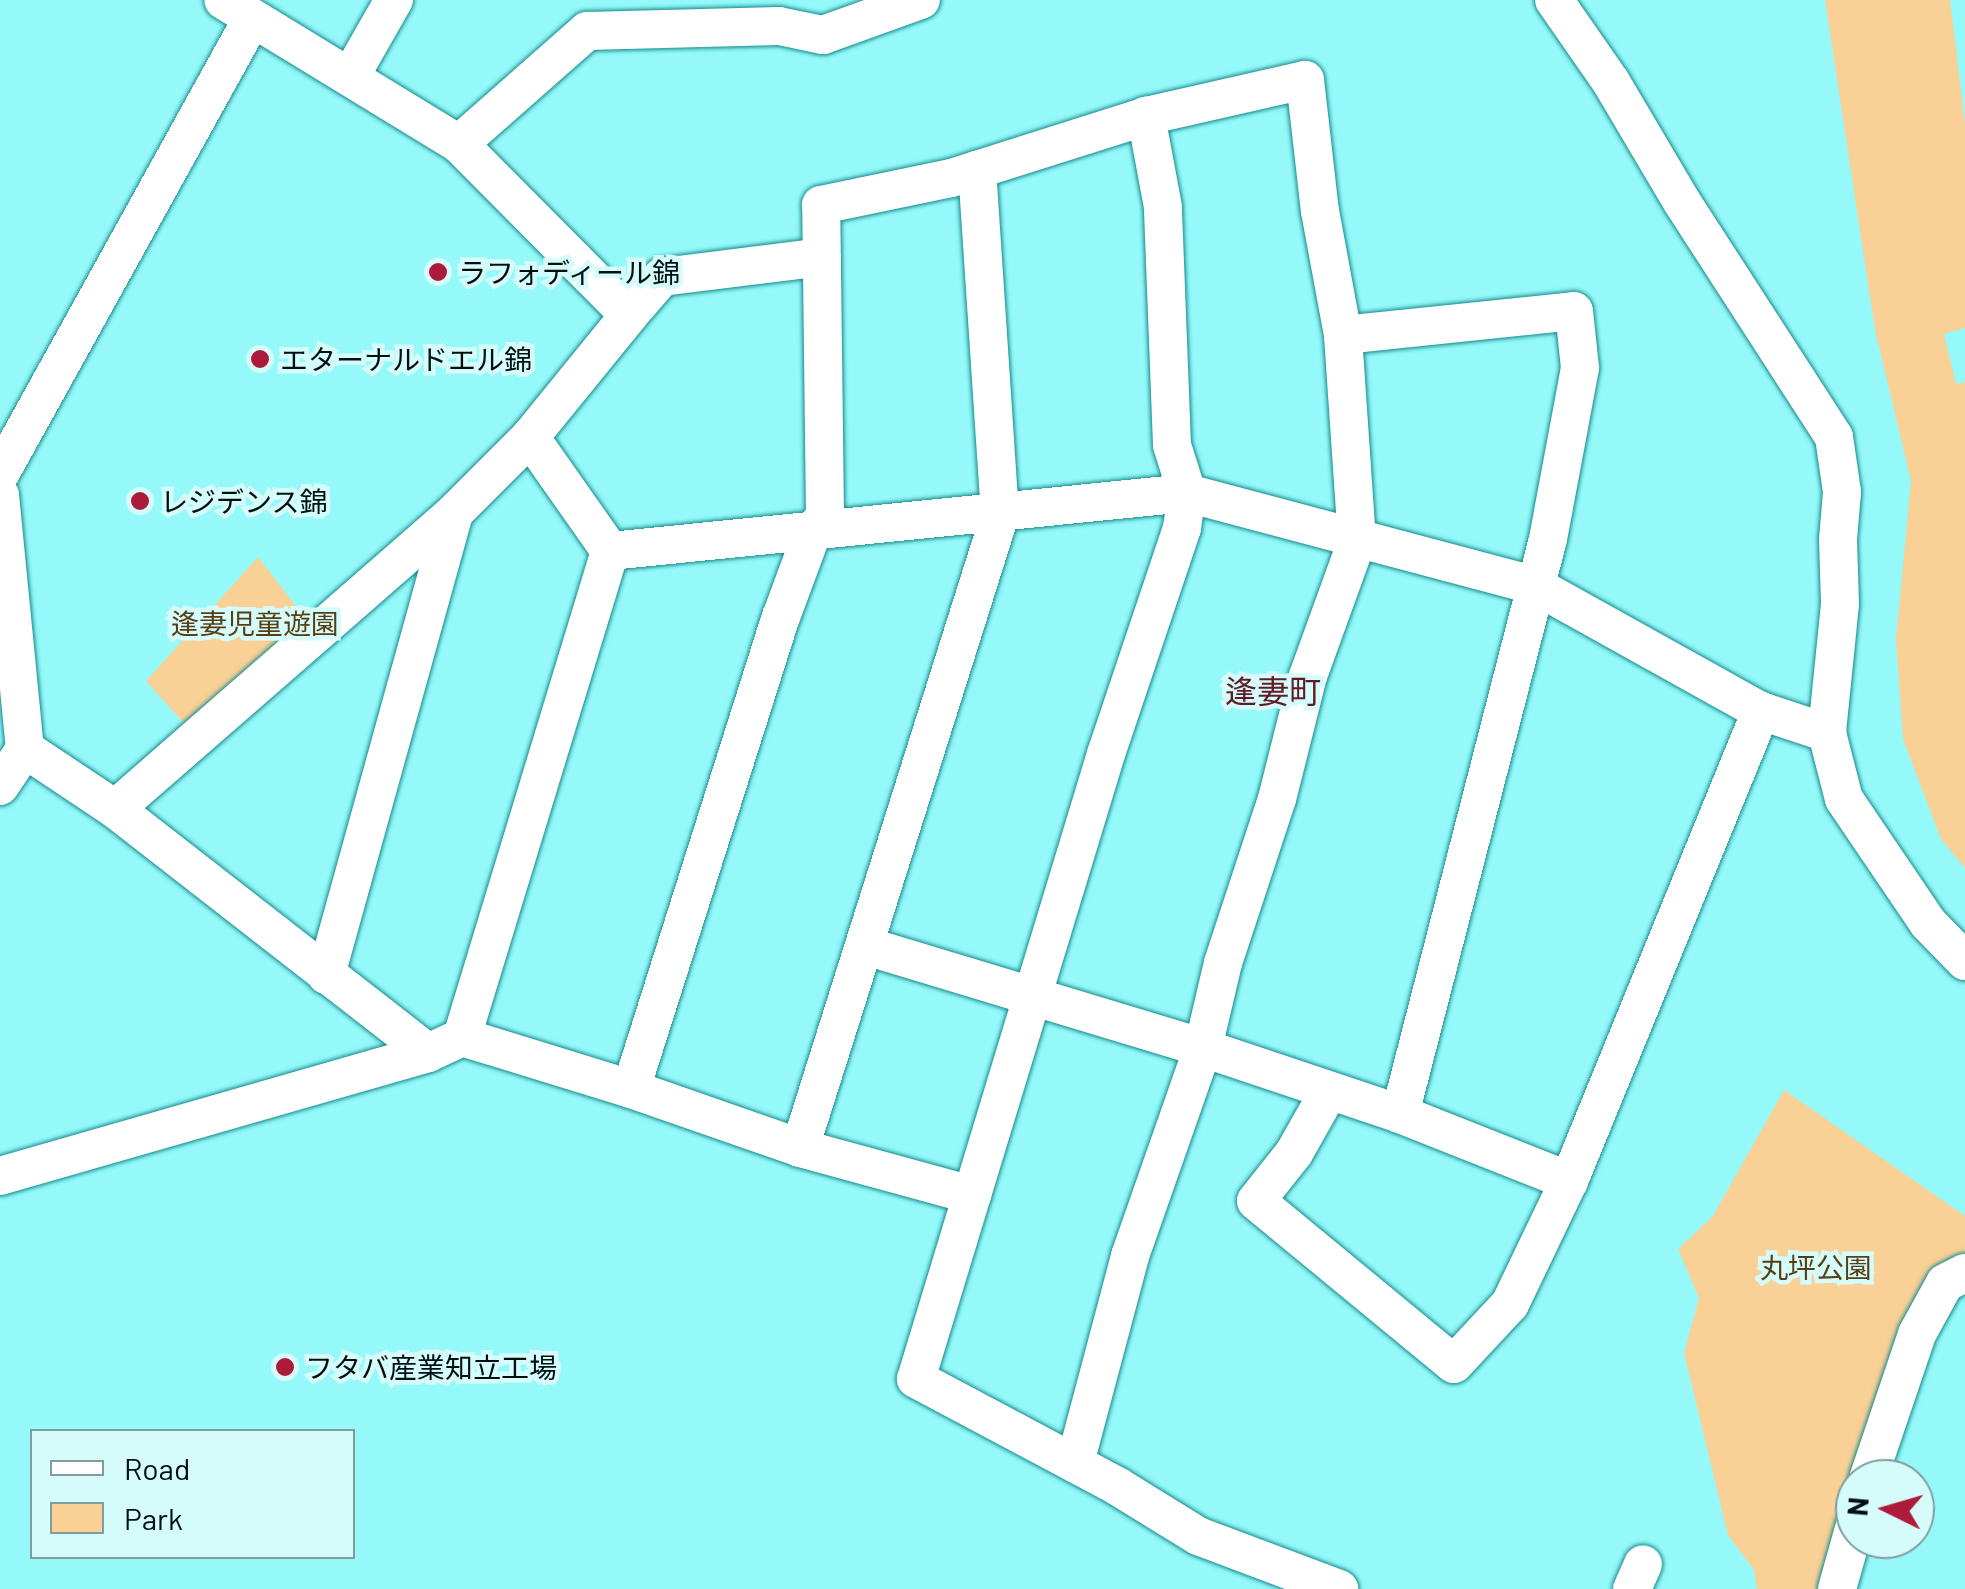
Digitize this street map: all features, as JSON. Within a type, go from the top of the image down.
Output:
[{"type":"street","points":[[350,76],[394,0]]},
{"type":"street","points":[[459,144],[594,15],[779,26],[823,35],[921,0]]},
{"type":"street","points":[[1554,0],[1612,82],[1682,202],[1834,438],[1842,492],[1838,540],[1840,604],[1827,733],[1844,799],[1928,923],[1965,961]]},
{"type":"street","points":[[0,474],[238,10],[459,144],[629,315]]},
{"type":"street","points":[[632,1089],[781,618],[812,533],[825,516],[821,205],[978,170],[1146,116],[1306,80],[1320,211],[1343,336],[1358,541],[1308,676],[1277,799],[1223,962],[1202,1048],[1130,1256],[1075,1463]]},
{"type":"street","points":[[1146,116],[1163,207],[1172,445],[1186,493],[1182,528],[1106,754],[916,1379],[1075,1463],[1198,1536],[1337,1589]]},
{"type":"street","points":[[800,1148],[1000,515],[978,170]]},
{"type":"street","points":[[115,808],[454,513],[530,438],[662,277],[822,256]]},
{"type":"street","points":[[1343,336],[1574,311],[1580,368],[1566,454],[1536,586],[1400,1114]]},
{"type":"street","points":[[530,438],[610,551]]},
{"type":"street","points":[[610,551],[1000,515],[1186,493],[1536,586],[1762,712],[1827,733]]},
{"type":"street","points":[[0,494],[6,607],[26,749],[0,786]]},
{"type":"street","points":[[326,975],[454,513]]},
{"type":"street","points":[[462,1037],[610,551]]},
{"type":"street","points":[[1329,1091],[1294,1154],[1256,1201],[1454,1364],[1510,1304],[1569,1181],[1762,712]]},
{"type":"street","points":[[26,749],[115,808],[428,1054]]},
{"type":"street","points":[[866,946],[1202,1048],[1400,1114],[1569,1181]]},
{"type":"street","points":[[0,1176],[428,1054],[462,1037],[632,1089],[800,1148],[972,1195]]},
{"type":"street","points":[[1875,1459],[1923,1321],[1945,1283],[1965,1273]]},
{"type":"street","points":[[1837,1589],[1845,1559]]},
{"type":"green space","points":[[1825,0],[1950,0],[1965,123],[1965,328],[1944,334],[1956,384],[1965,382],[1965,868],[1941,839],[1903,739],[1896,639],[1911,481],[1875,330]]},
{"type":"green space","name":"逢妻児童遊園","points":[[258,557],[312,627],[190,730],[146,681]]},
{"type":"green space","name":"丸坪公園","points":[[1784,1090],[1965,1216],[1965,1266],[1865,1459],[1835,1459],[1835,1559],[1828,1589],[1757,1589],[1754,1570],[1728,1535],[1684,1353],[1699,1298],[1678,1249],[1713,1216]]},
{"type":"place","name":"ラフォディール錦","points":[[438,272]]},
{"type":"place","name":"エターナルドエル錦","points":[[260,359]]},
{"type":"place","name":"レジデンス錦","points":[[140,501]]},
{"type":"place","name":"フタバ産業知立工場","points":[[285,1367]]},
{"type":"district","name":"逢妻町","points":[[1273,690]]}]
